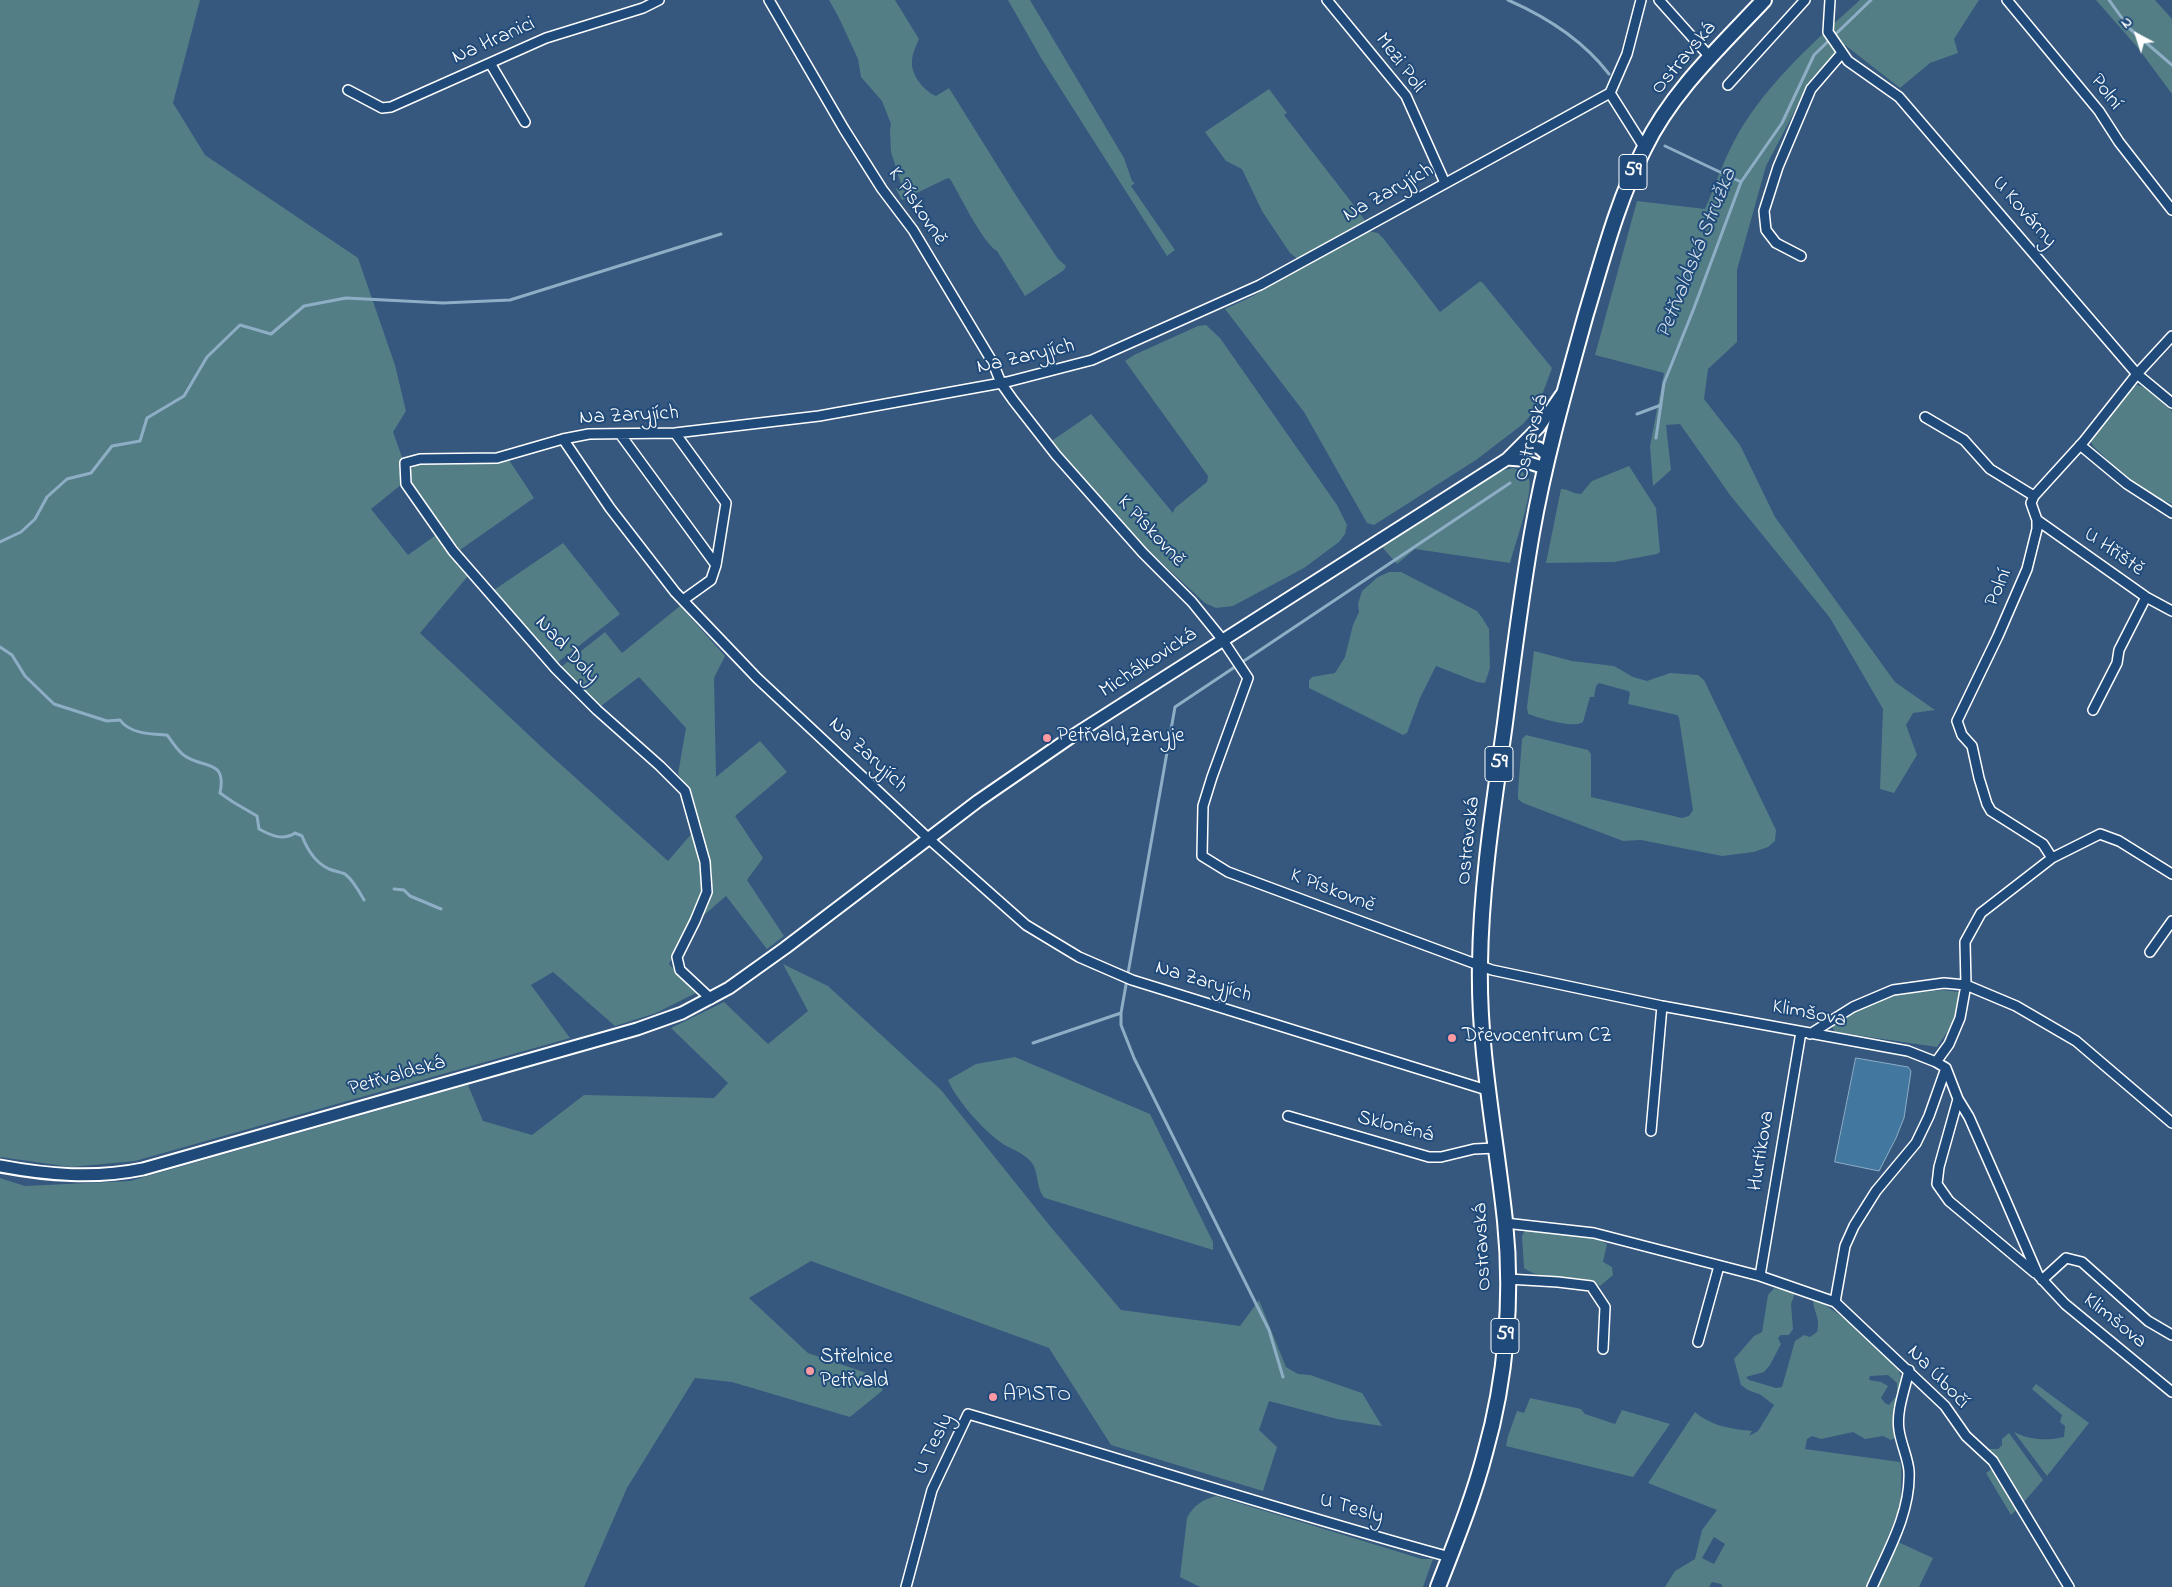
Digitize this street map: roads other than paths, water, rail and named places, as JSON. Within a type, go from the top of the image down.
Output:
[{"type":"main road","name":"Ostravská","points":[[1438,1587],[1476,1486],[1494,1419],[1505,1344],[1508,1279],[1505,1223],[1484,1046],[1479,966],[1488,843],[1517,625],[1532,530],[1566,387],[1616,212],[1644,147],[1673,101],[1710,57],[1764,0]]},
{"type":"street","name":"Na Hranici","points":[[348,90],[382,108],[391,107],[546,38],[643,8],[659,0]]},
{"type":"street","name":"K Pískovně","points":[[769,0],[849,136],[882,188],[913,230],[993,363],[1001,383],[1056,455],[1143,553],[1192,602],[1222,639],[1248,678],[1203,806],[1202,856],[1228,872],[1479,966]]},
{"type":"street","name":"Mezi Poli","points":[[1327,0],[1406,96],[1445,183]]},
{"type":"street","points":[[1641,0],[1627,54],[1610,93],[1644,147]]},
{"type":"street","points":[[1659,0],[1710,57]]},
{"type":"street","points":[[1728,85],[1805,0]]},
{"type":"street","name":"U Kovárny","points":[[1830,0],[1828,32],[1848,61],[1899,96],[2137,374],[2172,404]]},
{"type":"street","name":"Polní","points":[[2007,0],[2099,112],[2119,142],[2172,210]]},
{"type":"street","points":[[1801,256],[1776,243],[1766,230],[1764,210],[1778,167],[1811,89],[1842,53]]},
{"type":"street","points":[[490,63],[525,122]]},
{"type":"street","name":"Na Zaryjích","points":[[1490,1091],[1132,980],[1079,957],[1026,925],[929,839],[757,678],[683,600],[610,508],[563,439],[589,434],[675,433],[819,416],[1001,383],[1092,360],[1260,285],[1610,93]]},
{"type":"street","points":[[1925,417],[1964,440],[1990,469],[2034,496],[2080,445],[2137,374],[2172,336]]},
{"type":"street","name":"Michálkovická","points":[[785,948],[978,801],[1059,744],[1506,459],[1523,444],[1547,417],[1566,387]]},
{"type":"street","points":[[675,433],[726,503],[716,565],[711,580],[683,600]]},
{"type":"street","points":[[620,434],[716,565]]},
{"type":"street","name":"Nad Doly","points":[[563,439],[497,458],[420,459],[405,463],[406,484],[453,551],[556,669],[685,791],[705,862],[706,892],[695,921],[677,957],[680,970],[711,999]]},
{"type":"street","points":[[1523,444],[1539,448],[1547,462]]},
{"type":"street","points":[[2080,445],[2127,484],[2172,513]]},
{"type":"street","points":[[1506,459],[1547,462]]},
{"type":"street","name":"Polní","points":[[2034,496],[2031,503],[2032,511],[2037,520],[2035,542],[2027,569],[1998,636],[1957,721],[1962,735],[1972,746],[1987,804],[1992,811],[2043,844],[2052,858]]},
{"type":"street","name":"U Hřiště","points":[[2037,520],[2146,598],[2172,611]]},
{"type":"street","points":[[2093,710],[2116,663],[2119,650],[2146,598]]},
{"type":"street","points":[[1936,1062],[1949,1044],[1960,1018],[1966,985],[1965,942],[1982,912],[2052,858],[2100,834],[2119,841],[2172,874]]},
{"type":"street","points":[[2150,952],[2172,921]]},
{"type":"street","name":"Petřvaldská","points":[[0,1166],[40,1173],[81,1176],[143,1168],[637,1029],[682,1013],[711,999],[752,973],[785,948]]},
{"type":"street","name":"Klimšova","points":[[1479,966],[1662,1006],[1908,1051],[1936,1062],[1946,1068],[1958,1099],[1969,1117],[2040,1277]]},
{"type":"street","points":[[1805,1033],[1853,1007],[1893,990],[1944,983],[1966,985],[2016,1006],[2076,1041],[2172,1124]]},
{"type":"street","points":[[1651,1131],[1662,1006]]},
{"type":"street","name":"Hurtíkova","points":[[1760,1276],[1805,1033]]},
{"type":"street","points":[[1835,1302],[1845,1246],[1854,1226],[1884,1180],[1916,1143],[1930,1116],[1946,1068]]},
{"type":"street","name":"Klimšova","points":[[1958,1099],[1936,1184],[1948,1201],[2040,1277],[2065,1304],[2172,1392]]},
{"type":"street","name":"Skloněná","points":[[1288,1116],[1429,1158],[1474,1149],[1495,1148]]},
{"type":"street","name":"Na Úbočí","points":[[1505,1223],[1594,1233],[1760,1276],[1835,1302],[1945,1406],[1966,1436],[1993,1461],[2069,1587]]},
{"type":"street","points":[[2040,1277],[2066,1258],[2082,1262],[2148,1321],[2172,1335]]},
{"type":"street","points":[[1698,1342],[1719,1266]]},
{"type":"street","points":[[1508,1279],[1591,1286],[1605,1307],[1602,1349]]},
{"type":"street","points":[[1872,1587],[1902,1515],[1907,1490],[1909,1470],[1898,1429],[1899,1415],[1909,1370]]},
{"type":"street","name":"U Tesly","points":[[906,1587],[932,1490],[968,1414],[1126,1460],[1212,1489],[1450,1557]]},
{"type":"water","points":[[1856,1058],[1908,1067],[1911,1071],[1904,1118],[1879,1171],[1835,1162]]},
{"type":"waterway","points":[[1508,0],[1537,14],[1576,40],[1588,50],[1609,74]]},
{"type":"waterway","name":"Petřvaldská Stružka","points":[[1656,438],[1664,383],[1741,182],[1782,123],[1814,55],[1871,0]]},
{"type":"waterway","points":[[2109,0],[2129,28],[2172,65]]},
{"type":"waterway","points":[[1665,146],[1741,182]]},
{"type":"waterway","points":[[0,542],[21,532],[35,519],[47,497],[67,479],[91,473],[112,446],[140,441],[147,418],[184,396],[207,357],[240,325],[271,334],[304,306],[346,298],[443,303],[510,300],[721,234]]},
{"type":"waterway","points":[[1637,414],[1661,405]]},
{"type":"waterway","points":[[1283,1377],[1269,1330],[1134,1058],[1121,1025],[1121,1013],[1175,707],[1510,483]]},
{"type":"waterway","points":[[0,647],[12,655],[25,676],[54,704],[107,721],[120,720],[124,725],[135,731],[167,735],[182,754],[217,770],[221,782],[220,793],[257,816],[259,829],[277,837],[286,837],[295,833],[302,836],[309,851],[316,859],[329,869],[345,874],[353,882],[364,900]]},
{"type":"waterway","points":[[394,889],[404,890],[410,896],[441,909]]},
{"type":"waterway","points":[[1033,1043],[1121,1013]]},
{"type":"place","name":"Petřvald,Zaryje","points":[[1047,738]]},
{"type":"place","name":"Dřevocentrum CZ","points":[[1452,1038]]},
{"type":"place","name":"Střelnice Petřvald","points":[[810,1371]]},
{"type":"place","name":"APISTO","points":[[993,1397]]}]
